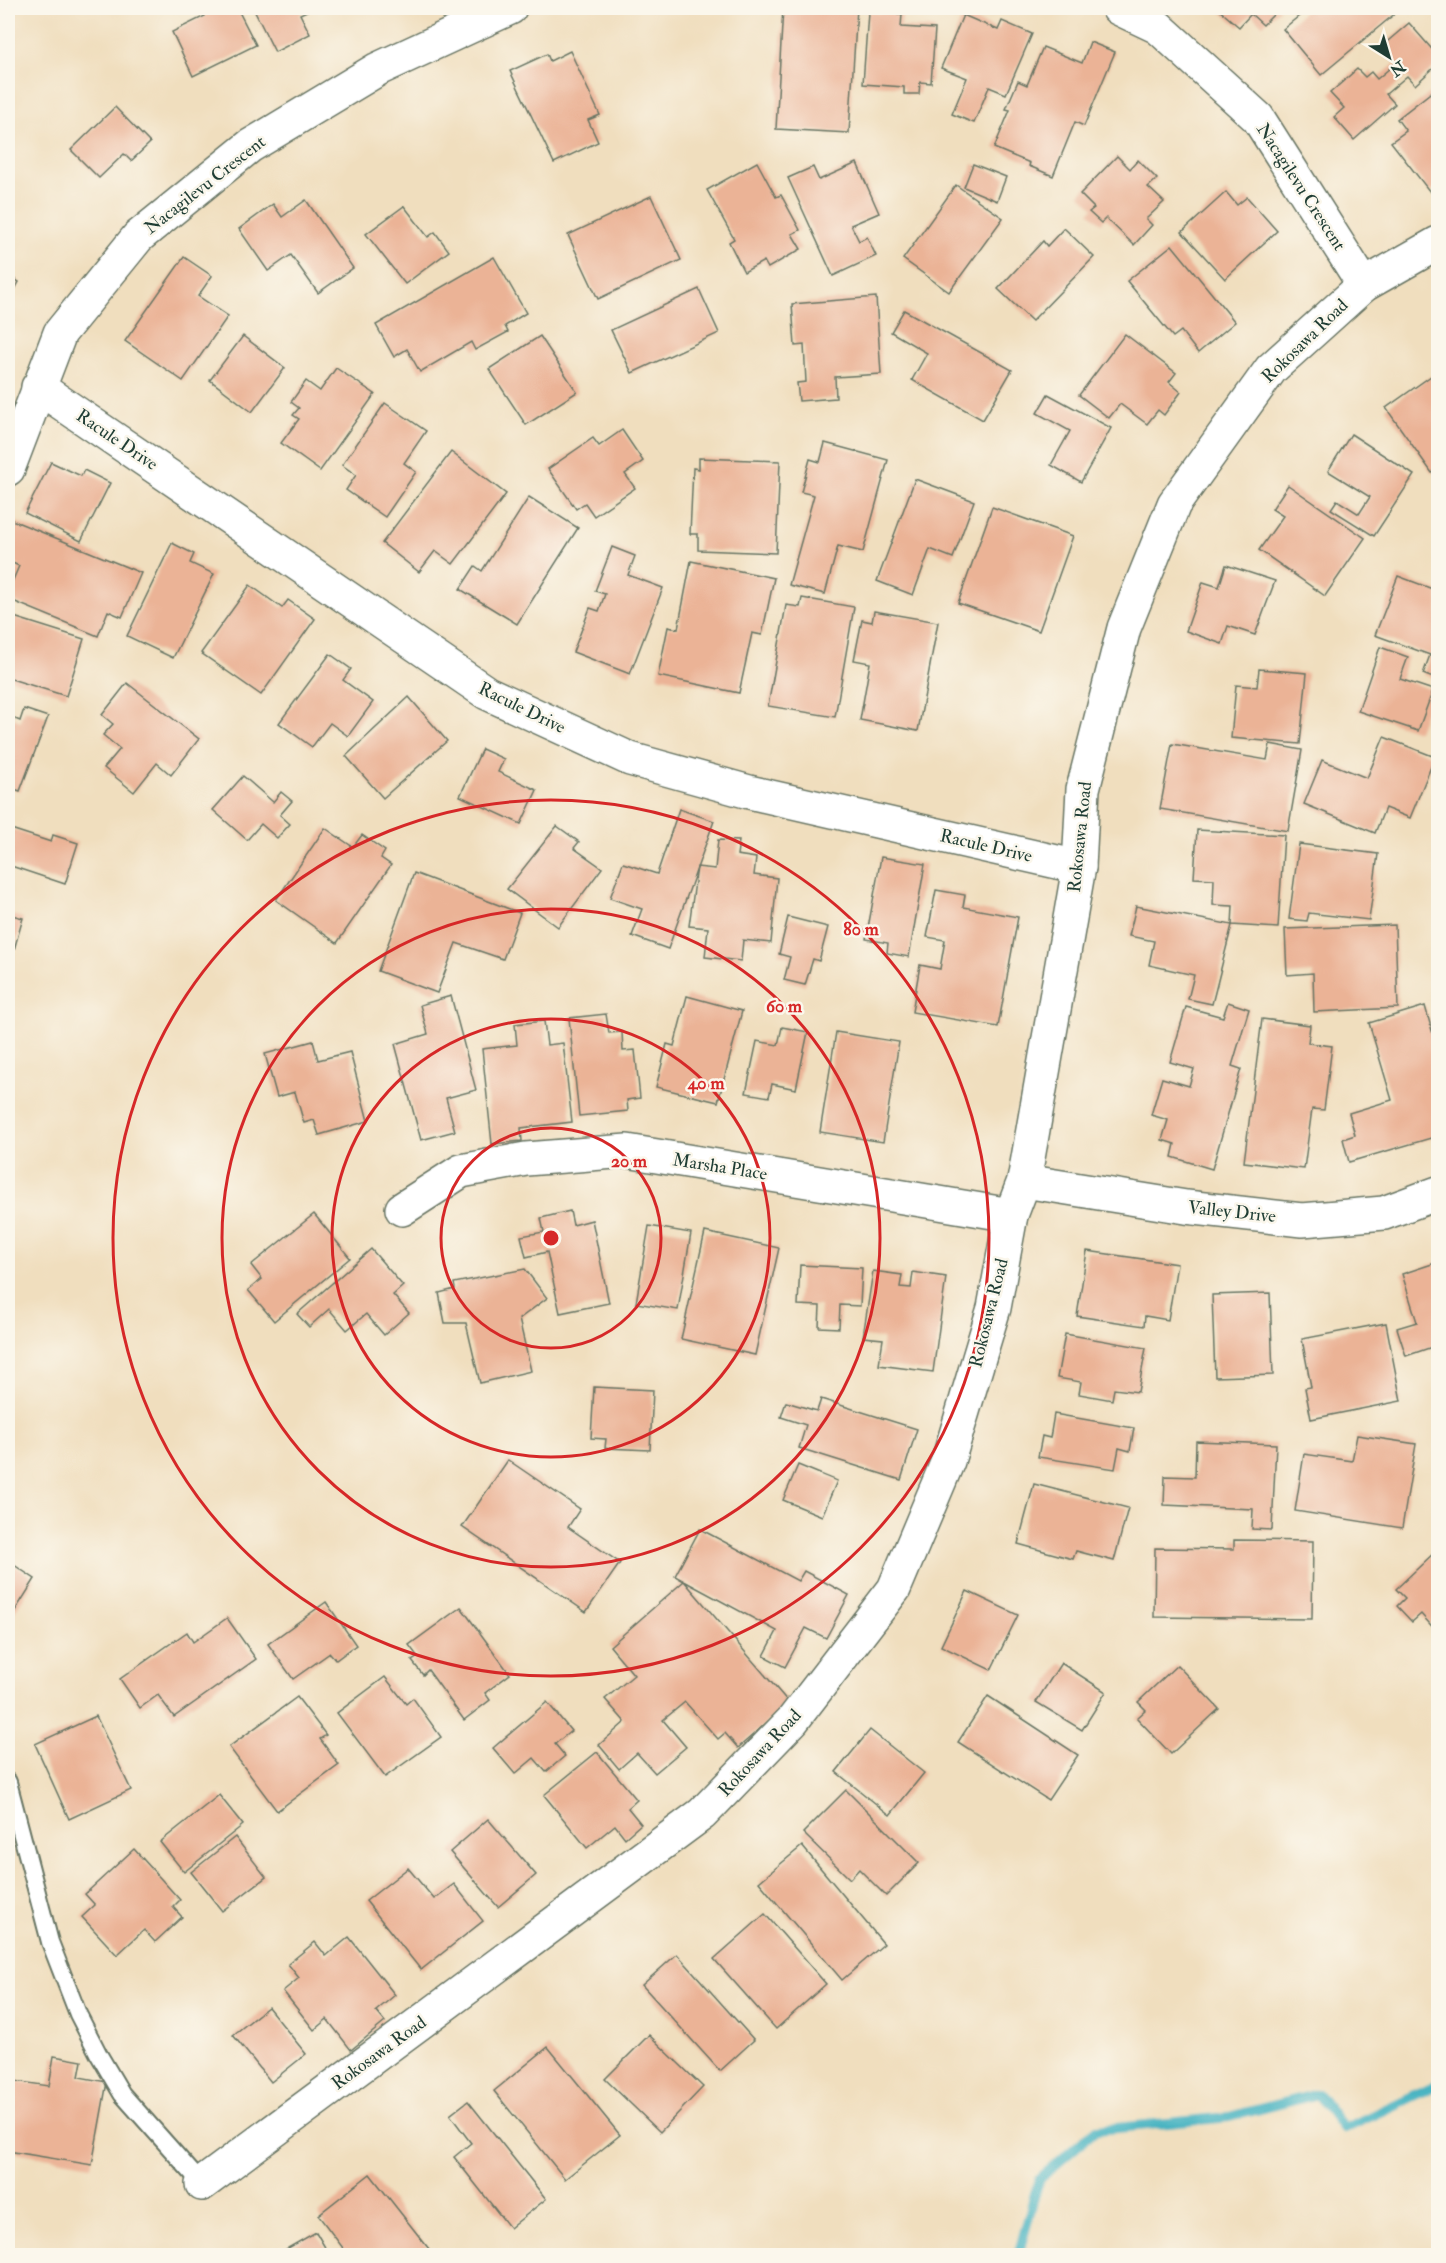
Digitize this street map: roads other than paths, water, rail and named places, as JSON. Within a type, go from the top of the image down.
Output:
[{"type":"street","name":"Nacagilevu Crescent","points":[[8,469],[60,333],[138,237],[250,146],[378,69],[510,8]]},
{"type":"street","name":"Nacagilevu Crescent","points":[[1118,8],[1158,27],[1258,118],[1364,285]]},
{"type":"street","name":"Rokosawa Road","points":[[202,2184],[702,1814],[793,1720],[894,1589],[948,1461],[994,1308],[1011,1215],[1024,1181],[1079,867],[1083,789],[1124,628],[1174,504],[1271,369],[1364,285],[1438,243]]},
{"type":"street","name":"Racule Drive","points":[[38,387],[487,693],[630,759],[749,792],[1079,867]]},
{"type":"street","name":"Marsha Place","points":[[402,1209],[461,1172],[526,1159],[627,1151],[1011,1215]]},
{"type":"street","name":"Valley Drive","points":[[1024,1181],[1186,1207],[1302,1220],[1384,1213],[1438,1193]]},
{"type":"lane","points":[[8,1782],[50,1942],[78,2014],[122,2094],[202,2184]]},
{"type":"waterway","points":[[1018,2256],[1039,2179],[1096,2130],[1229,2117],[1318,2094],[1344,2129],[1438,2084]]}]
